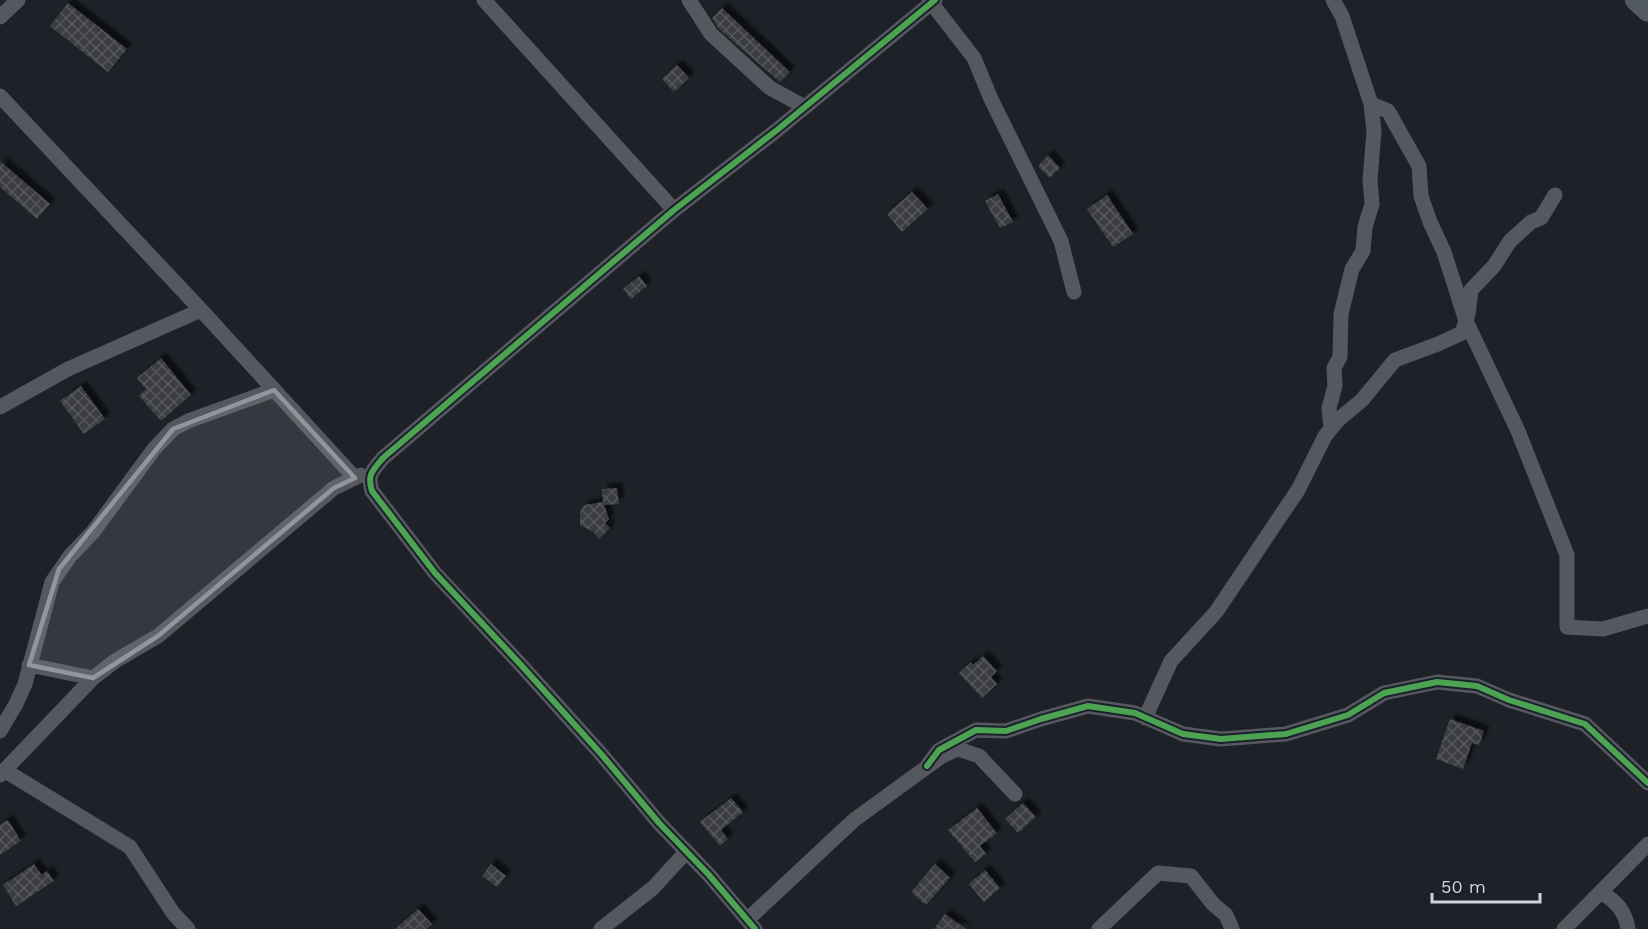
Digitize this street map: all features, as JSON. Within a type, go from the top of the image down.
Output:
[{"type":"highway","points":[[1636,0],[1648,11]]},
{"type":"street","points":[[0,17],[18,0]]},
{"type":"street","points":[[484,0],[674,210]]},
{"type":"street","points":[[689,0],[711,34],[770,88],[805,107]]},
{"type":"street","points":[[1331,429],[1329,408],[1335,386],[1334,368],[1340,357],[1341,314],[1352,269],[1363,251],[1365,227],[1372,204],[1370,180],[1374,131],[1371,104],[1342,16],[1334,0]]},
{"type":"street","points":[[181,927],[130,847],[2,773],[93,678],[115,661],[158,636],[334,488],[372,470],[415,429],[474,382],[674,210],[805,107],[932,1],[974,58],[991,99],[1060,241],[1074,292]]},
{"type":"street","points":[[0,96],[355,478]]},
{"type":"street","points":[[1371,104],[1388,111],[1419,166],[1421,196],[1444,252],[1466,321],[1518,431],[1567,555],[1567,627],[1603,629],[1648,616]]},
{"type":"street","points":[[1145,718],[1171,661],[1216,612],[1298,490],[1338,420],[1362,400],[1395,360],[1461,333],[1468,314],[1471,290],[1494,266],[1510,241],[1531,222],[1541,218],[1555,195]]},
{"type":"street","points":[[1,411],[68,369],[201,310]]},
{"type":"street","points":[[0,731],[25,684],[52,582],[59,569],[93,532],[163,438],[173,429],[188,421],[274,390]]},
{"type":"street","points":[[372,470],[369,481],[372,491],[435,573],[521,665],[751,924],[854,820],[942,756],[958,749],[979,756],[1015,794]]},
{"type":"street","points":[[29,665],[93,678]]},
{"type":"street","points":[[927,766],[939,750],[961,736],[976,730],[1006,731],[1088,706],[1135,713],[1183,734],[1221,739],[1287,734],[1348,715],[1384,693],[1437,682],[1477,686],[1509,700],[1585,724],[1648,783]]},
{"type":"street","points":[[1564,929],[1648,844]]},
{"type":"street","points":[[601,929],[653,888],[686,852]]},
{"type":"street","points":[[1099,929],[1158,873],[1191,876],[1213,904],[1226,915],[1232,929]]},
{"type":"street","points":[[1602,893],[1620,906],[1626,917],[1628,929]]},
{"type":"highlighted area","points":[[274,390],[355,478],[334,488],[158,636],[93,678],[29,665],[59,569],[173,429]]},
{"type":"building","points":[[68,3],[127,49],[108,72],[50,26]]},
{"type":"building","points":[[722,8],[790,72],[780,82],[718,28],[712,18]]},
{"type":"building","points":[[677,65],[689,78],[674,92],[662,79]]},
{"type":"building","points":[[1048,155],[1060,168],[1050,178],[1038,166]]},
{"type":"building","points":[[0,161],[50,204],[37,219],[0,187]]},
{"type":"building","points":[[912,192],[928,209],[902,232],[887,214]]},
{"type":"building","points":[[998,194],[1013,222],[1000,228],[985,201]]},
{"type":"building","points":[[1107,195],[1133,234],[1113,247],[1087,209]]},
{"type":"building","points":[[639,276],[647,286],[631,299],[623,289]]},
{"type":"building","points":[[161,358],[191,395],[161,421],[139,396],[146,389],[137,378]]},
{"type":"building","points":[[81,386],[105,419],[84,434],[60,401]]},
{"type":"building","points":[[617,488],[619,504],[604,505],[609,519],[605,523],[610,528],[599,539],[594,532],[580,525],[580,512],[584,505],[603,502],[602,489]]},
{"type":"building","points":[[983,656],[997,671],[991,677],[997,684],[982,698],[959,673],[971,662],[973,665]]},
{"type":"building","points":[[1450,719],[1484,731],[1479,745],[1472,743],[1463,769],[1436,759]]},
{"type":"building","points":[[731,798],[743,812],[721,830],[728,839],[720,846],[700,822]]},
{"type":"building","points":[[1023,803],[1036,817],[1018,833],[1005,819]]},
{"type":"building","points":[[977,808],[997,833],[980,846],[986,854],[975,862],[948,830]]},
{"type":"building","points":[[8,820],[21,841],[0,855],[0,825]]},
{"type":"building","points":[[34,864],[42,875],[47,871],[54,881],[16,906],[3,885]]},
{"type":"building","points":[[491,864],[506,876],[497,887],[482,876]]},
{"type":"building","points":[[935,864],[950,878],[926,905],[911,892]]},
{"type":"building","points":[[985,870],[1000,888],[984,902],[969,884]]},
{"type":"building","points":[[418,909],[432,924],[426,929],[395,929]]},
{"type":"building","points":[[945,914],[966,929],[934,929]]},
{"type":"cycle path","points":[[755,929],[709,875],[659,823],[602,755],[435,573],[372,491],[370,477],[383,458],[674,210],[777,130],[935,0]]},
{"type":"cycle path","points":[[927,766],[939,750],[976,730],[1006,731],[1088,706],[1135,713],[1183,734],[1221,739],[1286,734],[1348,715],[1384,693],[1437,682],[1477,686],[1509,700],[1585,724],[1648,783]]}]
